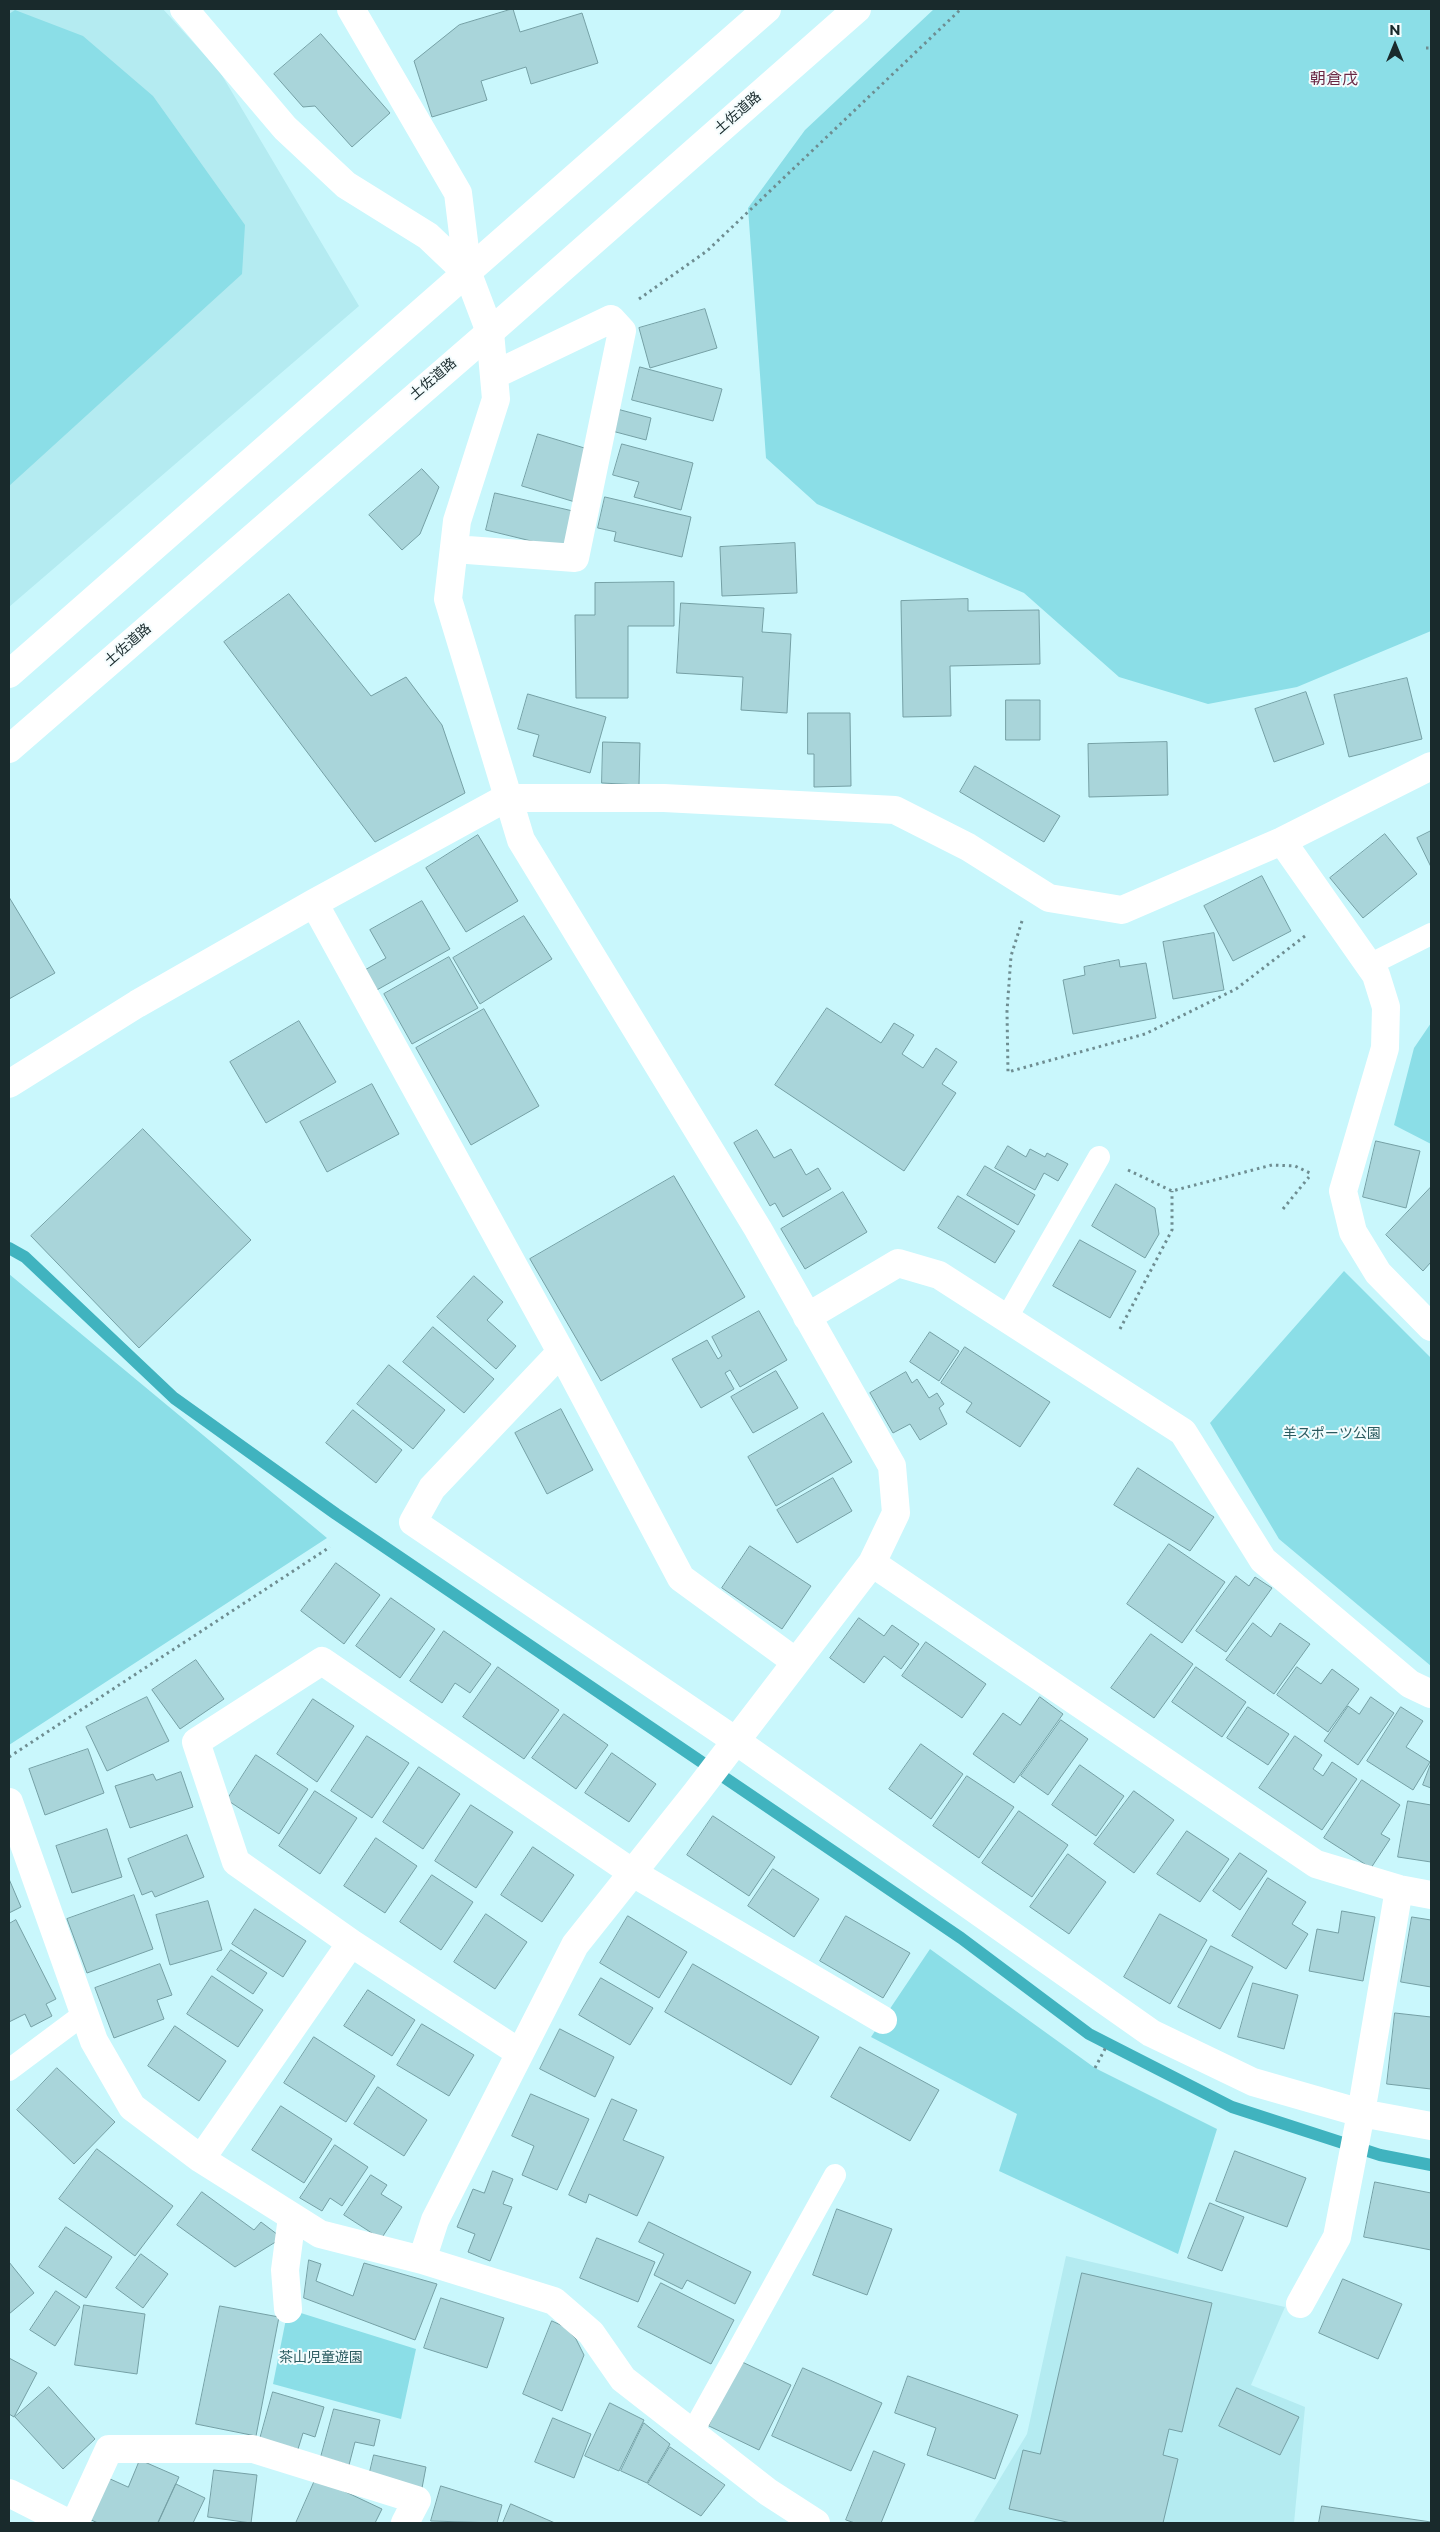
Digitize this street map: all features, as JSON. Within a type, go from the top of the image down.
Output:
[{"type":"main road","points":[[184,9],[285,128],[346,185],[428,236],[468,274]]},
{"type":"main road","points":[[351,9],[458,193],[468,274],[490,332],[496,399],[457,521],[448,599],[506,798],[521,840],[758,1229],[892,1466],[896,1512],[872,1563],[696,1793],[575,1945],[435,2220],[422,2260]]},
{"type":"main road","points":[[9,674],[373,354],[468,274],[744,20],[767,9]]},
{"type":"main road","name":"土佐道路","points":[[9,749],[490,332],[857,9]]},
{"type":"main road","points":[[454,549],[575,558],[622,331],[611,319],[494,374]]},
{"type":"main road","points":[[9,1084],[137,1004],[314,903],[506,798],[664,798],[895,810],[968,847],[1049,898],[1122,910],[1282,841],[1431,766]]},
{"type":"main road","points":[[1282,841],[1376,974],[1386,1007],[1385,1048],[1343,1191],[1353,1232],[1378,1272],[1431,1327]]},
{"type":"main road","points":[[314,903],[561,1352],[681,1578],[796,1662]]},
{"type":"main road","points":[[807,1317],[898,1263],[939,1275],[1183,1432],[1263,1560],[1410,1684],[1431,1694]]},
{"type":"main road","points":[[561,1352],[432,1488],[413,1522],[736,1741],[1151,2033],[1253,2082],[1361,2112],[1431,2126]]},
{"type":"main road","points":[[872,1563],[1316,1864],[1398,1889],[1431,1894]]},
{"type":"main road","points":[[520,2053],[351,1943],[236,1862],[196,1742],[322,1661],[633,1872],[883,2020]]},
{"type":"main road","points":[[9,1802],[94,2041],[132,2107],[202,2159],[320,2234],[422,2260],[554,2301],[591,2333],[623,2379],[768,2492],[816,2523]]},
{"type":"main road","points":[[1300,2304],[1337,2236],[1361,2112],[1398,1889]]},
{"type":"main road","points":[[202,2159],[351,1943]]},
{"type":"main road","points":[[288,2309],[285,2270],[292,2217]]},
{"type":"main road","points":[[75,2523],[109,2450],[253,2450],[417,2500],[405,2523]]},
{"type":"main road","points":[[9,2493],[68,2523]]},
{"type":"lane","points":[[1369,965],[1431,934]]},
{"type":"lane","points":[[1006,1319],[1099,1156]]},
{"type":"lane","points":[[9,2070],[84,2014]]},
{"type":"lane","points":[[692,2433],[835,2174]]},
{"type":"path","points":[[611,319],[707,251],[961,9]]},
{"type":"path","points":[[1426,48],[1431,48]]},
{"type":"path","points":[[1034,888],[1011,956],[1006,1011],[1008,1072],[1145,1034],[1236,989],[1333,914]]},
{"type":"path","points":[[1099,1156],[1172,1191],[1272,1165],[1295,1166],[1343,1191]]},
{"type":"path","points":[[1283,1209],[1311,1174]]},
{"type":"path","points":[[1120,1329],[1172,1230],[1172,1191]]},
{"type":"path","points":[[9,1757],[330,1548]]},
{"type":"shaded area","points":[[9,9],[163,9],[220,72],[359,306],[9,607]]},
{"type":"shaded area","points":[[1066,2256],[1285,2307],[1251,2385],[1305,2407],[1294,2523],[973,2523],[1027,2434]]},
{"type":"green space","points":[[934,9],[1431,9],[1431,631],[1297,687],[1208,704],[1119,677],[1024,593],[817,504],[766,458],[748,208],[805,130]]},
{"type":"green space","points":[[15,10],[83,36],[153,96],[245,225],[242,274],[9,486],[9,14]]},
{"type":"green space","points":[[1431,1023],[1431,1144],[1394,1125],[1414,1048]]},
{"type":"green space","name":"羊スポーツ公園","points":[[1344,1271],[1431,1358],[1431,1666],[1279,1539],[1210,1423]]},
{"type":"green space","points":[[9,1274],[327,1538],[9,1745]]},
{"type":"green space","points":[[930,1949],[1095,2068],[1217,2129],[1178,2254],[999,2171],[1017,2114],[871,2037]]},
{"type":"green space","name":"茶山児童遊園","points":[[288,2309],[416,2349],[401,2419],[273,2384]]},
{"type":"building","points":[[513,9],[520,32],[582,13],[598,63],[531,84],[526,67],[481,81],[487,100],[432,117],[414,61],[459,25]]},
{"type":"building","points":[[321,34],[390,113],[352,147],[315,106],[303,107],[274,74]]},
{"type":"building","points":[[705,309],[717,348],[650,368],[639,328]]},
{"type":"building","points":[[640,367],[722,389],[713,421],[632,400]]},
{"type":"building","points":[[617,409],[651,418],[646,440],[612,431]]},
{"type":"building","points":[[538,434],[591,450],[575,502],[522,486]]},
{"type":"building","points":[[622,444],[693,463],[681,510],[634,497],[639,482],[613,475]]},
{"type":"building","points":[[422,469],[439,487],[420,534],[402,550],[369,515]]},
{"type":"building","points":[[495,493],[573,511],[564,549],[486,530]]},
{"type":"building","points":[[605,497],[691,517],[682,557],[614,541],[616,532],[598,528]]},
{"type":"building","points":[[795,543],[797,593],[722,596],[720,547]]},
{"type":"building","points":[[674,582],[674,626],[628,626],[628,698],[576,698],[575,615],[595,615],[595,583]]},
{"type":"building","points":[[289,594],[371,696],[406,677],[442,725],[465,793],[375,842],[224,642]]},
{"type":"building","points":[[968,599],[968,611],[1039,610],[1040,664],[950,666],[951,716],[903,717],[901,601]]},
{"type":"building","points":[[681,603],[764,608],[762,632],[791,634],[787,713],[741,710],[743,677],[677,673]]},
{"type":"building","points":[[1407,678],[1422,739],[1349,757],[1334,695]]},
{"type":"building","points":[[1306,692],[1324,744],[1274,762],[1255,709]]},
{"type":"building","points":[[528,694],[606,717],[590,773],[533,756],[539,735],[518,729]]},
{"type":"building","points":[[1006,700],[1040,700],[1040,740],[1006,740]]},
{"type":"building","points":[[808,713],[850,713],[851,786],[814,787],[814,754],[808,754]]},
{"type":"building","points":[[603,742],[640,743],[639,785],[602,783]]},
{"type":"building","points":[[1167,742],[1168,795],[1089,797],[1088,744]]},
{"type":"building","points":[[975,766],[1060,816],[1044,842],[960,792]]},
{"type":"building","points":[[1431,831],[1431,867],[1417,838]]},
{"type":"building","points":[[1385,834],[1417,874],[1363,918],[1330,878]]},
{"type":"building","points":[[478,835],[518,901],[466,932],[426,868]]},
{"type":"building","points":[[1262,876],[1291,931],[1233,961],[1204,906]]},
{"type":"building","points":[[9,897],[55,973],[9,999]]},
{"type":"building","points":[[422,901],[450,949],[375,991],[363,971],[386,958],[370,930]]},
{"type":"building","points":[[524,916],[552,959],[480,1004],[453,958]]},
{"type":"building","points":[[1214,933],[1224,990],[1173,999],[1163,942]]},
{"type":"building","points":[[449,957],[478,1008],[412,1044],[384,994]]},
{"type":"building","points":[[1119,960],[1120,967],[1146,963],[1156,1018],[1073,1034],[1063,980],[1085,975],[1084,967]]},
{"type":"building","points":[[827,1008],[881,1043],[894,1023],[914,1035],[902,1054],[923,1068],[936,1048],[957,1062],[942,1084],[956,1093],[904,1171],[775,1085]]},
{"type":"building","points":[[484,1009],[539,1106],[471,1145],[416,1048]]},
{"type":"building","points":[[299,1021],[336,1082],[266,1123],[230,1062]]},
{"type":"building","points":[[372,1084],[399,1134],[327,1172],[300,1122]]},
{"type":"building","points":[[143,1129],[251,1240],[139,1348],[31,1236]]},
{"type":"building","points":[[757,1130],[774,1158],[791,1149],[806,1175],[818,1168],[831,1189],[783,1217],[775,1203],[770,1206],[734,1143]]},
{"type":"building","points":[[1376,1141],[1420,1151],[1406,1208],[1363,1197]]},
{"type":"building","points":[[1008,1146],[1026,1157],[1030,1149],[1045,1157],[1047,1153],[1068,1164],[1058,1181],[1044,1173],[1035,1190],[995,1168]]},
{"type":"building","points":[[985,1166],[1035,1195],[1018,1225],[967,1195]]},
{"type":"building","points":[[674,1176],[745,1297],[601,1381],[530,1259]]},
{"type":"building","points":[[1116,1184],[1155,1208],[1159,1234],[1145,1258],[1092,1226]]},
{"type":"building","points":[[1431,1187],[1431,1262],[1423,1271],[1386,1235]]},
{"type":"building","points":[[843,1192],[867,1232],[805,1269],[781,1229]]},
{"type":"building","points":[[958,1196],[1015,1231],[995,1263],[938,1228]]},
{"type":"building","points":[[1080,1240],[1136,1271],[1110,1318],[1053,1286]]},
{"type":"building","points":[[474,1276],[503,1302],[487,1320],[516,1346],[496,1369],[437,1317]]},
{"type":"building","points":[[759,1311],[787,1360],[740,1387],[730,1370],[725,1373],[734,1389],[701,1408],[672,1359],[707,1340],[718,1359],[722,1356],[712,1337]]},
{"type":"building","points":[[433,1327],[494,1379],[464,1413],[403,1362]]},
{"type":"building","points":[[930,1332],[959,1351],[939,1381],[910,1362]]},
{"type":"building","points":[[965,1347],[1050,1402],[1020,1447],[966,1412],[972,1403],[941,1383]]},
{"type":"building","points":[[389,1365],[445,1410],[413,1449],[357,1404]]},
{"type":"building","points":[[776,1371],[798,1408],[753,1433],[731,1397]]},
{"type":"building","points":[[906,1372],[912,1383],[917,1379],[929,1398],[937,1393],[944,1404],[939,1408],[947,1424],[920,1440],[910,1424],[893,1433],[870,1393]]},
{"type":"building","points":[[561,1409],[593,1470],[547,1494],[515,1433]]},
{"type":"building","points":[[353,1410],[402,1450],[376,1483],[326,1443]]},
{"type":"building","points":[[823,1413],[852,1462],[776,1506],[748,1457]]},
{"type":"building","points":[[1138,1468],[1214,1517],[1190,1551],[1114,1505]]},
{"type":"building","points":[[833,1478],[852,1511],[797,1543],[777,1510]]},
{"type":"building","points":[[1169,1544],[1225,1582],[1182,1643],[1127,1604]]},
{"type":"building","points":[[750,1546],[811,1586],[782,1629],[722,1588]]},
{"type":"building","points":[[336,1563],[380,1595],[344,1644],[301,1611]]},
{"type":"building","points":[[1236,1576],[1249,1586],[1255,1577],[1272,1588],[1226,1652],[1196,1631]]},
{"type":"building","points":[[391,1598],[435,1629],[400,1678],[356,1646]]},
{"type":"building","points":[[859,1618],[884,1636],[892,1625],[919,1644],[901,1669],[884,1656],[864,1683],[830,1658]]},
{"type":"building","points":[[1253,1623],[1271,1637],[1280,1623],[1310,1644],[1274,1694],[1226,1660]]},
{"type":"building","points":[[444,1631],[491,1664],[470,1693],[455,1683],[442,1703],[410,1681]]},
{"type":"building","points":[[1151,1634],[1193,1664],[1154,1718],[1111,1688]]},
{"type":"building","points":[[926,1642],[986,1684],[962,1718],[902,1676]]},
{"type":"building","points":[[196,1660],[224,1699],[180,1729],[152,1690]]},
{"type":"building","points":[[498,1667],[559,1710],[524,1759],[463,1717]]},
{"type":"building","points":[[1196,1667],[1246,1702],[1222,1737],[1172,1702]]},
{"type":"building","points":[[1297,1667],[1321,1684],[1332,1669],[1359,1689],[1328,1732],[1277,1695]]},
{"type":"building","points":[[147,1697],[169,1741],[107,1771],[86,1727]]},
{"type":"building","points":[[1040,1697],[1063,1714],[1014,1783],[973,1754],[1003,1713],[1020,1725]]},
{"type":"building","points":[[1371,1697],[1394,1713],[1358,1765],[1324,1741],[1348,1706],[1359,1714]]},
{"type":"building","points":[[313,1699],[354,1726],[317,1782],[277,1754]]},
{"type":"building","points":[[1248,1707],[1289,1734],[1268,1765],[1227,1738]]},
{"type":"building","points":[[1401,1707],[1423,1721],[1406,1747],[1430,1762],[1413,1790],[1367,1761]]},
{"type":"building","points":[[564,1714],[608,1745],[576,1789],[532,1758]]},
{"type":"building","points":[[1061,1720],[1088,1739],[1048,1795],[1021,1776]]},
{"type":"building","points":[[367,1736],[409,1763],[372,1818],[331,1791]]},
{"type":"building","points":[[1295,1736],[1322,1755],[1313,1769],[1323,1776],[1332,1762],[1357,1779],[1322,1830],[1259,1788]]},
{"type":"building","points":[[921,1744],[963,1774],[931,1819],[889,1789]]},
{"type":"building","points":[[88,1749],[104,1793],[45,1815],[29,1769]]},
{"type":"building","points":[[612,1753],[656,1784],[629,1822],[585,1793]]},
{"type":"building","points":[[256,1755],[308,1789],[279,1834],[227,1800]]},
{"type":"building","points":[[1431,1763],[1431,1788],[1423,1785]]},
{"type":"building","points":[[1080,1765],[1124,1796],[1096,1836],[1052,1805]]},
{"type":"building","points":[[419,1767],[460,1794],[423,1849],[383,1822]]},
{"type":"building","points":[[181,1772],[193,1807],[130,1828],[115,1786],[153,1774],[156,1780]]},
{"type":"building","points":[[967,1776],[1014,1807],[979,1858],[933,1826]]},
{"type":"building","points":[[1362,1780],[1400,1805],[1381,1834],[1390,1839],[1371,1868],[1324,1838]]},
{"type":"building","points":[[315,1791],[357,1818],[320,1874],[279,1846]]},
{"type":"building","points":[[1134,1791],[1174,1820],[1134,1873],[1094,1844]]},
{"type":"building","points":[[1408,1801],[1431,1805],[1431,1862],[1398,1857]]},
{"type":"building","points":[[471,1805],[513,1832],[476,1888],[435,1861]]},
{"type":"building","points":[[1019,1811],[1068,1845],[1032,1897],[982,1863]]},
{"type":"building","points":[[713,1816],[775,1857],[749,1896],[687,1855]]},
{"type":"building","points":[[107,1829],[122,1877],[72,1893],[56,1846]]},
{"type":"building","points":[[1187,1831],[1229,1859],[1200,1902],[1157,1874]]},
{"type":"building","points":[[187,1835],[204,1877],[155,1897],[152,1891],[142,1895],[128,1859]]},
{"type":"building","points":[[376,1838],[417,1866],[385,1913],[344,1886]]},
{"type":"building","points":[[533,1847],[574,1875],[542,1922],[501,1895]]},
{"type":"building","points":[[1240,1853],[1267,1871],[1240,1910],[1213,1891]]},
{"type":"building","points":[[1068,1854],[1106,1882],[1069,1934],[1030,1907]]},
{"type":"building","points":[[773,1869],[819,1899],[794,1937],[748,1906]]},
{"type":"building","points":[[432,1875],[473,1902],[441,1950],[400,1922]]},
{"type":"building","points":[[1268,1878],[1306,1902],[1292,1924],[1308,1934],[1286,1969],[1232,1936]]},
{"type":"building","points":[[9,1879],[21,1907],[9,1913]]},
{"type":"building","points":[[134,1895],[153,1949],[87,1973],[67,1919]]},
{"type":"building","points":[[208,1901],[222,1950],[170,1965],[156,1915]]},
{"type":"building","points":[[255,1909],[306,1941],[283,1977],[232,1944]]},
{"type":"building","points":[[1342,1911],[1375,1917],[1363,1981],[1309,1971],[1317,1929],[1338,1933]]},
{"type":"building","points":[[486,1914],[527,1942],[495,1989],[454,1962]]},
{"type":"building","points":[[1160,1914],[1207,1940],[1170,2004],[1124,1977]]},
{"type":"building","points":[[628,1916],[687,1952],[659,1998],[600,1963]]},
{"type":"building","points":[[846,1916],[910,1953],[883,1998],[820,1961]]},
{"type":"building","points":[[1412,1917],[1431,1920],[1431,1987],[1401,1982]]},
{"type":"building","points":[[16,1920],[56,1999],[46,2004],[52,2016],[31,2027],[25,2014],[9,2022],[9,1924]]},
{"type":"building","points":[[1211,1946],[1253,1967],[1220,2029],[1178,2007]]},
{"type":"building","points":[[231,1950],[267,1973],[253,1994],[217,1970]]},
{"type":"building","points":[[160,1964],[172,1995],[157,2000],[164,2019],[114,2038],[95,1988]]},
{"type":"building","points":[[693,1964],[819,2037],[791,2085],[665,2012]]},
{"type":"building","points":[[212,1976],[263,2010],[238,2047],[187,2014]]},
{"type":"building","points":[[601,1978],[653,2008],[630,2045],[579,2015]]},
{"type":"building","points":[[1253,1983],[1298,1995],[1284,2049],[1238,2037]]},
{"type":"building","points":[[368,1990],[415,2020],[392,2056],[344,2026]]},
{"type":"building","points":[[1395,2013],[1431,2017],[1431,2089],[1387,2084]]},
{"type":"building","points":[[422,2024],[474,2055],[449,2096],[397,2065]]},
{"type":"building","points":[[175,2026],[226,2061],[199,2101],[148,2066]]},
{"type":"building","points":[[560,2029],[614,2057],[595,2097],[540,2069]]},
{"type":"building","points":[[314,2037],[375,2076],[346,2122],[284,2083]]},
{"type":"building","points":[[860,2047],[939,2090],[910,2141],[831,2097]]},
{"type":"building","points":[[57,2068],[115,2122],[74,2164],[17,2110]]},
{"type":"building","points":[[378,2087],[427,2120],[404,2156],[354,2124]]},
{"type":"building","points":[[531,2094],[589,2119],[557,2190],[522,2175],[534,2146],[512,2136]]},
{"type":"building","points":[[612,2099],[637,2110],[623,2140],[664,2157],[637,2216],[589,2194],[586,2203],[569,2195]]},
{"type":"building","points":[[281,2106],[332,2139],[304,2183],[252,2150]]},
{"type":"building","points":[[335,2145],[368,2167],[342,2206],[330,2198],[322,2211],[300,2198]]},
{"type":"building","points":[[97,2149],[173,2206],[135,2256],[59,2199]]},
{"type":"building","points":[[1235,2151],[1306,2178],[1287,2227],[1216,2201]]},
{"type":"building","points":[[493,2171],[513,2179],[503,2204],[512,2207],[490,2261],[468,2252],[475,2234],[457,2227],[473,2189],[484,2193]]},
{"type":"building","points":[[371,2175],[387,2185],[381,2194],[402,2207],[381,2239],[344,2215]]},
{"type":"building","points":[[1375,2182],[1431,2193],[1431,2250],[1364,2237]]},
{"type":"building","points":[[202,2192],[254,2230],[261,2222],[282,2238],[235,2267],[177,2225]]},
{"type":"building","points":[[1210,2203],[1244,2217],[1222,2271],[1188,2258]]},
{"type":"building","points":[[837,2209],[892,2229],[867,2295],[813,2275]]},
{"type":"building","points":[[649,2222],[751,2272],[735,2304],[687,2280],[682,2289],[654,2275],[664,2254],[639,2242]]},
{"type":"building","points":[[66,2227],[112,2257],[86,2298],[39,2267]]},
{"type":"building","points":[[597,2238],[655,2262],[638,2302],[580,2278]]},
{"type":"building","points":[[141,2254],[168,2274],[143,2308],[116,2288]]},
{"type":"building","points":[[309,2260],[321,2264],[316,2281],[353,2296],[364,2263],[437,2284],[415,2340],[304,2298]]},
{"type":"building","points":[[9,2262],[34,2293],[9,2314]]},
{"type":"building","points":[[1082,2273],[1212,2303],[1182,2432],[1169,2429],[1163,2455],[1178,2459],[1163,2523],[1071,2523],[1009,2509],[1023,2450],[1040,2454]]},
{"type":"building","points":[[1343,2279],[1402,2304],[1378,2359],[1319,2333]]},
{"type":"building","points":[[661,2283],[734,2320],[711,2364],[638,2327]]},
{"type":"building","points":[[56,2291],[80,2307],[55,2346],[30,2330]]},
{"type":"building","points":[[441,2298],[504,2318],[487,2368],[424,2348]]},
{"type":"building","points":[[84,2305],[145,2314],[137,2374],[75,2365]]},
{"type":"building","points":[[220,2306],[279,2317],[256,2436],[196,2424]]},
{"type":"building","points":[[552,2321],[565,2327],[576,2339],[584,2355],[562,2411],[523,2394]]},
{"type":"building","points":[[9,2358],[37,2373],[14,2417],[9,2414]]},
{"type":"building","points":[[740,2361],[791,2385],[759,2450],[709,2426]]},
{"type":"building","points":[[803,2368],[882,2403],[851,2471],[772,2436]]},
{"type":"building","points":[[908,2376],[1018,2415],[995,2479],[927,2455],[936,2428],[895,2413]]},
{"type":"building","points":[[49,2387],[95,2439],[63,2469],[15,2417]]},
{"type":"building","points":[[1237,2388],[1299,2417],[1280,2455],[1219,2426]]},
{"type":"building","points":[[273,2392],[324,2407],[315,2437],[303,2433],[298,2449],[260,2439]]},
{"type":"building","points":[[610,2403],[644,2420],[619,2471],[585,2456]]},
{"type":"building","points":[[334,2409],[380,2420],[374,2446],[355,2442],[349,2465],[321,2457]]},
{"type":"building","points":[[553,2418],[591,2434],[574,2478],[535,2462]]},
{"type":"building","points":[[644,2423],[670,2444],[647,2483],[621,2471]]},
{"type":"building","points":[[670,2447],[725,2485],[701,2516],[648,2484]]},
{"type":"building","points":[[874,2451],[905,2464],[881,2523],[855,2523],[846,2520]]},
{"type":"building","points":[[374,2455],[426,2467],[422,2488],[369,2476]]},
{"type":"building","points":[[140,2460],[179,2477],[158,2523],[98,2523],[89,2519],[108,2478],[128,2487]]},
{"type":"building","points":[[214,2470],[257,2475],[251,2523],[208,2517]]},
{"type":"building","points":[[316,2478],[382,2509],[375,2523],[296,2523]]},
{"type":"building","points":[[176,2484],[205,2498],[193,2523],[158,2523]]},
{"type":"building","points":[[441,2486],[502,2505],[497,2523],[431,2521]]},
{"type":"building","points":[[511,2504],[555,2523],[503,2523]]},
{"type":"building","points":[[1322,2506],[1431,2522],[1431,2523],[1319,2523]]},
{"type":"waterway","points":[[9,1248],[25,1257],[174,1398],[336,1514],[961,1938],[1089,2034],[1232,2107],[1380,2155],[1431,2165]]},
{"type":"district","name":"朝倉戊","points":[[1334,79]]}]
